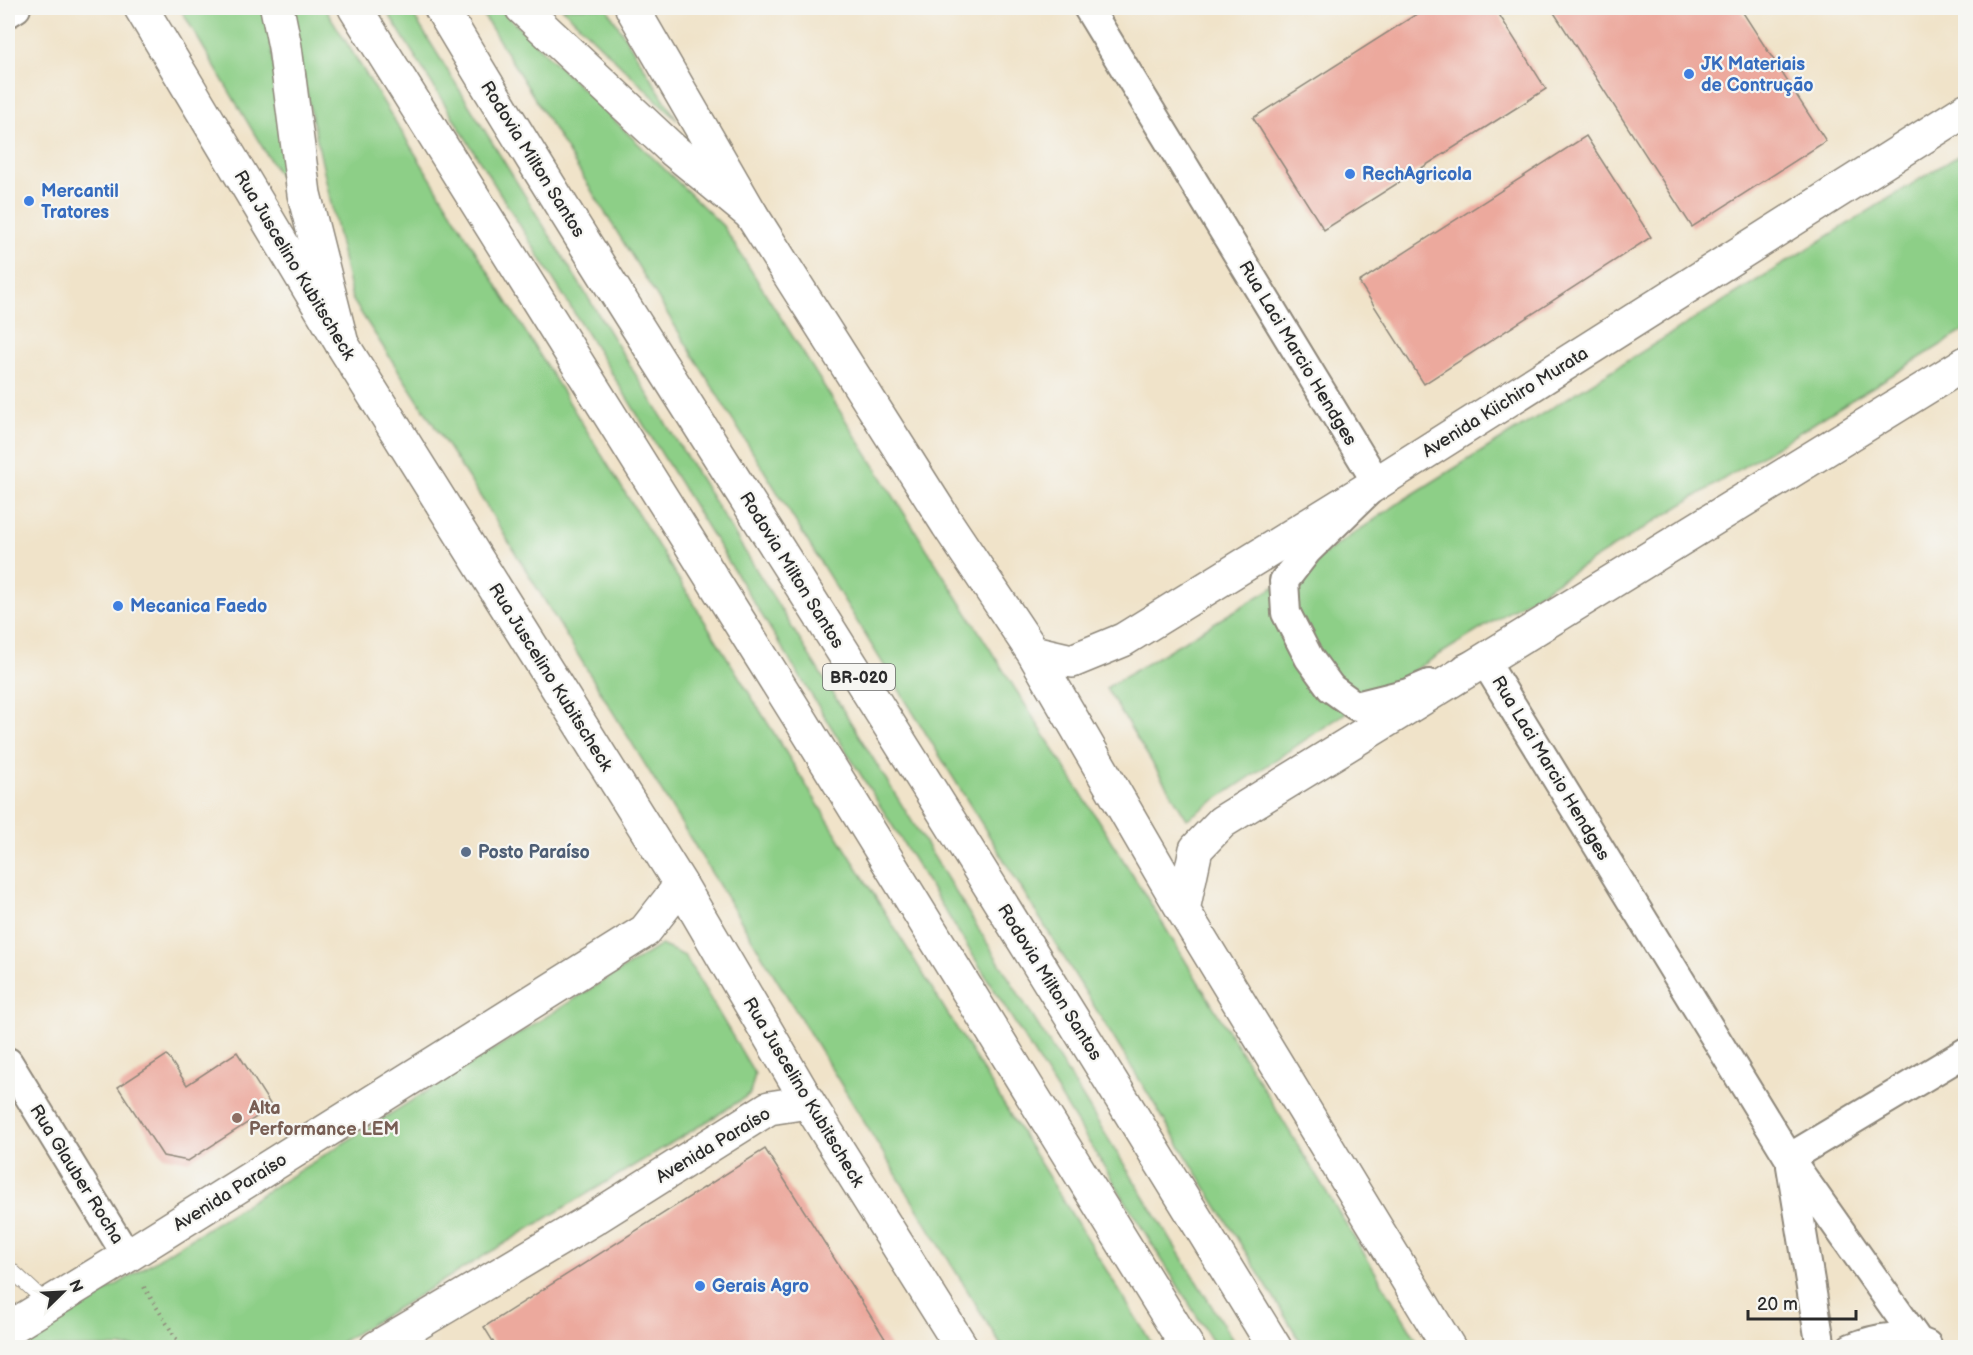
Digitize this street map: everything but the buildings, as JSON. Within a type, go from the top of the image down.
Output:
[{"type":"main road","name":"Rua Juscelino Kubitscheck","points":[[141,8],[342,344],[681,885],[807,1102],[962,1347]]},
{"type":"main road","points":[[277,8],[285,47],[304,194],[342,344]]},
{"type":"main road","points":[[355,8],[802,722],[1188,1347]]},
{"type":"main road","name":"Rodovia Milton Santos","points":[[441,8],[570,219],[999,899],[1275,1347]]},
{"type":"main road","points":[[522,8],[674,150],[751,214]]},
{"type":"main road","points":[[632,8],[751,214],[948,525],[1033,652],[1183,910],[1449,1347]]},
{"type":"main road","name":"Avenida Kiichiro Murata","points":[[1033,652],[1072,661],[1123,640],[1377,483],[1965,110]]},
{"type":"main road","points":[[1183,910],[1196,849],[1222,822],[1965,363]]},
{"type":"main road","name":"Avenida Paraíso","points":[[8,1329],[48,1304],[135,1270],[645,931],[681,885]]},
{"type":"main road","name":"Avenida Paraíso","points":[[376,1347],[593,1219],[769,1108],[807,1102]]},
{"type":"street","points":[[8,13],[16,8]]},
{"type":"street","name":"Rua Laci Marcio Hendges","points":[[1088,8],[1377,483],[1307,551],[1284,581],[1286,613],[1309,658],[1331,688],[1356,706],[1408,693],[1484,660],[1789,1158],[1925,1344]]},
{"type":"street","points":[[1789,1158],[1965,1052]]},
{"type":"street","name":"Rua Glauber Rocha","points":[[8,1062],[135,1270]]},
{"type":"street","name":"Rua Laci Marcio Hendges","points":[[1789,1158],[1821,1347]]},
{"type":"street","points":[[1851,1347],[1871,1340],[1895,1337],[1925,1344]]},
{"type":"lane","points":[[8,1267],[48,1304]]},
{"type":"path","points":[[135,1270],[182,1347]]},
{"type":"green space","points":[[180,8],[266,8],[293,199]]},
{"type":"green space","points":[[288,8],[325,8],[1154,1347],[1002,1347],[491,513],[352,299]]},
{"type":"green space","points":[[385,8],[409,8],[1237,1347],[1216,1347]]},
{"type":"green space","points":[[479,8],[499,8],[723,226],[1144,893],[1421,1347],[1304,1347]]},
{"type":"green space","points":[[562,8],[607,8],[677,120]]},
{"type":"green space","points":[[1965,151],[1965,330],[1356,706],[1187,819],[1106,688],[1284,581],[1405,499]]},
{"type":"green space","points":[[661,945],[685,956],[755,1074],[750,1094],[716,1116],[333,1347],[17,1347]]},
{"type":"place","name":"JK Materiais de Contrução","points":[[1689,74]]},
{"type":"place","name":"RechAgricola","points":[[1350,174]]},
{"type":"place","name":"Mercantil Tratores","points":[[29,201]]},
{"type":"place","name":"Mecanica Faedo","points":[[118,606]]},
{"type":"place","name":"Posto Paraíso","points":[[466,852]]},
{"type":"place","name":"Alta Performance LEM","points":[[237,1118]]},
{"type":"place","name":"Gerais Agro","points":[[700,1286]]}]
